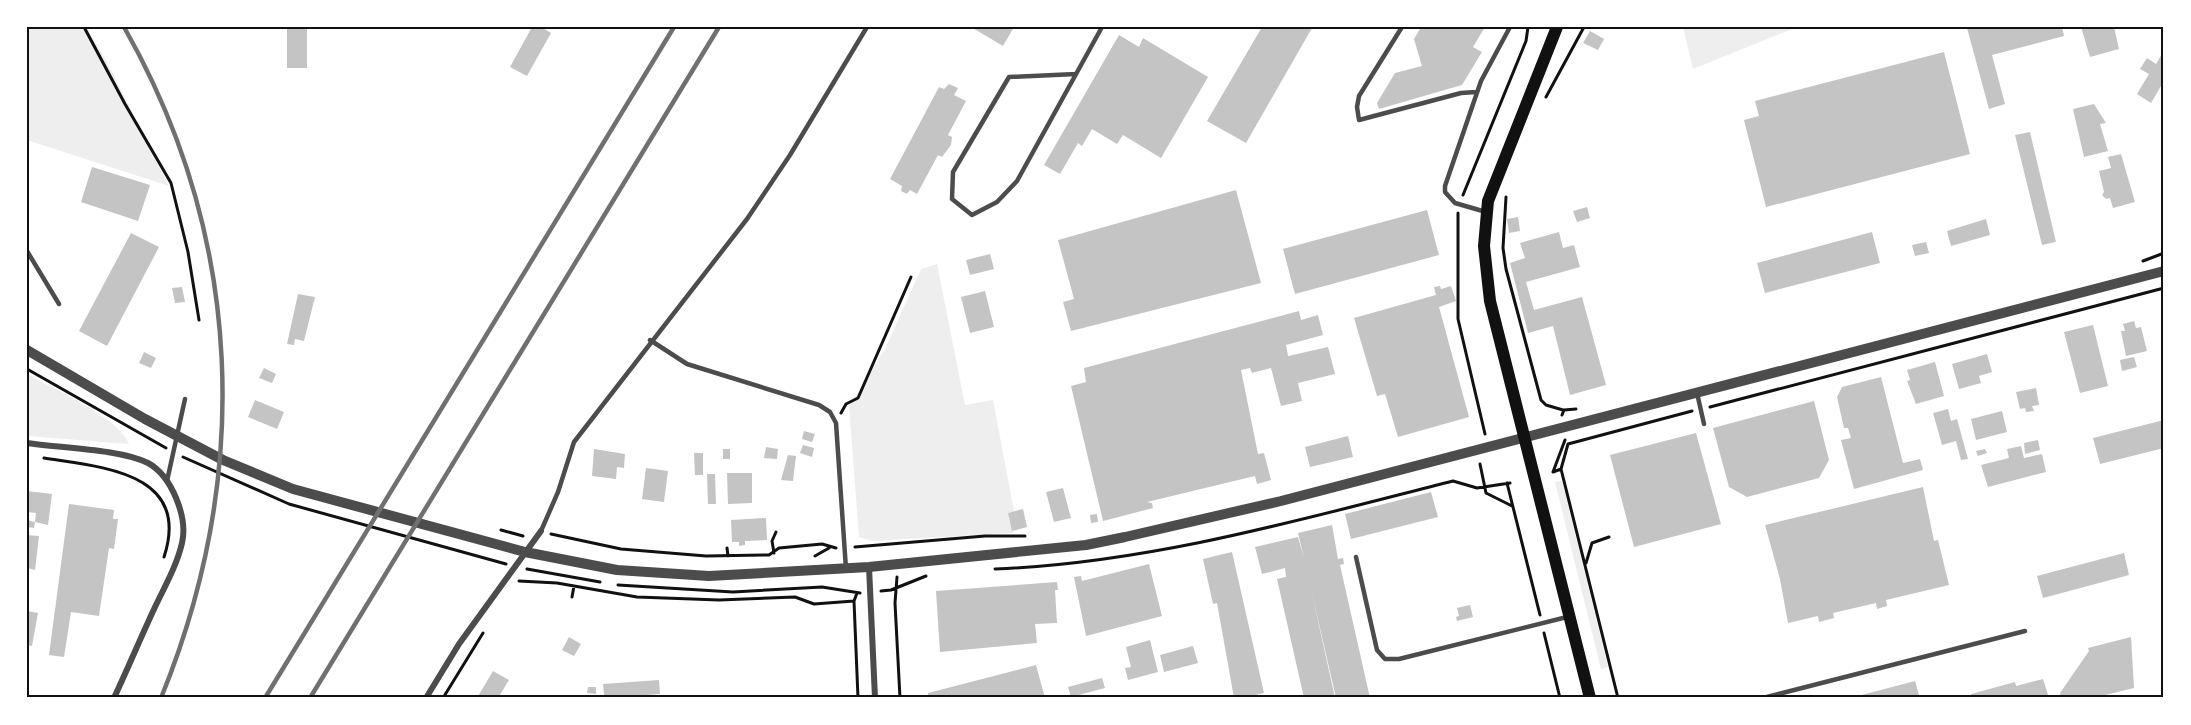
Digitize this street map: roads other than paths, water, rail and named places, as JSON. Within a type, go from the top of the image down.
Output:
[{"type":"main road","points":[[1557,27],[1493,183],[1486,212],[1484,246],[1490,301],[1590,698]]},
{"type":"street","points":[[27,350],[145,419],[223,460],[293,489],[525,552],[617,570],[709,576],[869,567],[1086,545],[1125,537],[1281,501],[2164,271]]},
{"type":"street","points":[[27,444],[136,459],[156,468],[166,482],[183,519],[182,544],[172,572],[114,698]]},
{"type":"street","points":[[426,698],[459,644],[541,531]]},
{"type":"street","points":[[869,567],[875,698]]},
{"type":"lane","points":[[541,531],[558,492],[574,442],[650,340],[747,219],[790,155],[867,27]]},
{"type":"lane","points":[[1076,74],[1009,77],[953,172],[952,199],[972,215],[997,202],[1017,181],[1102,27]]},
{"type":"lane","points":[[1402,27],[1359,96],[1357,107],[1359,120],[1461,93],[1476,92]]},
{"type":"lane","points":[[1486,212],[1455,202],[1445,192],[1465,120],[1476,92],[1510,27]]},
{"type":"lane","points":[[27,251],[59,304]]},
{"type":"lane","points":[[650,340],[687,364],[819,405],[830,412],[836,423],[846,569]]},
{"type":"lane","points":[[1697,393],[1704,424]]},
{"type":"lane","points":[[166,482],[185,399]]},
{"type":"lane","points":[[1356,557],[1377,650],[1385,659],[1399,659],[1570,616]]},
{"type":"lane","points":[[1763,698],[2025,631]]},
{"type":"railway","points":[[124,27],[164,107],[193,190],[212,273],[222,358],[221,443],[210,529],[190,614],[161,698]]},
{"type":"railway","points":[[265,698],[674,27]]},
{"type":"railway","points":[[310,698],[719,27]]}]
